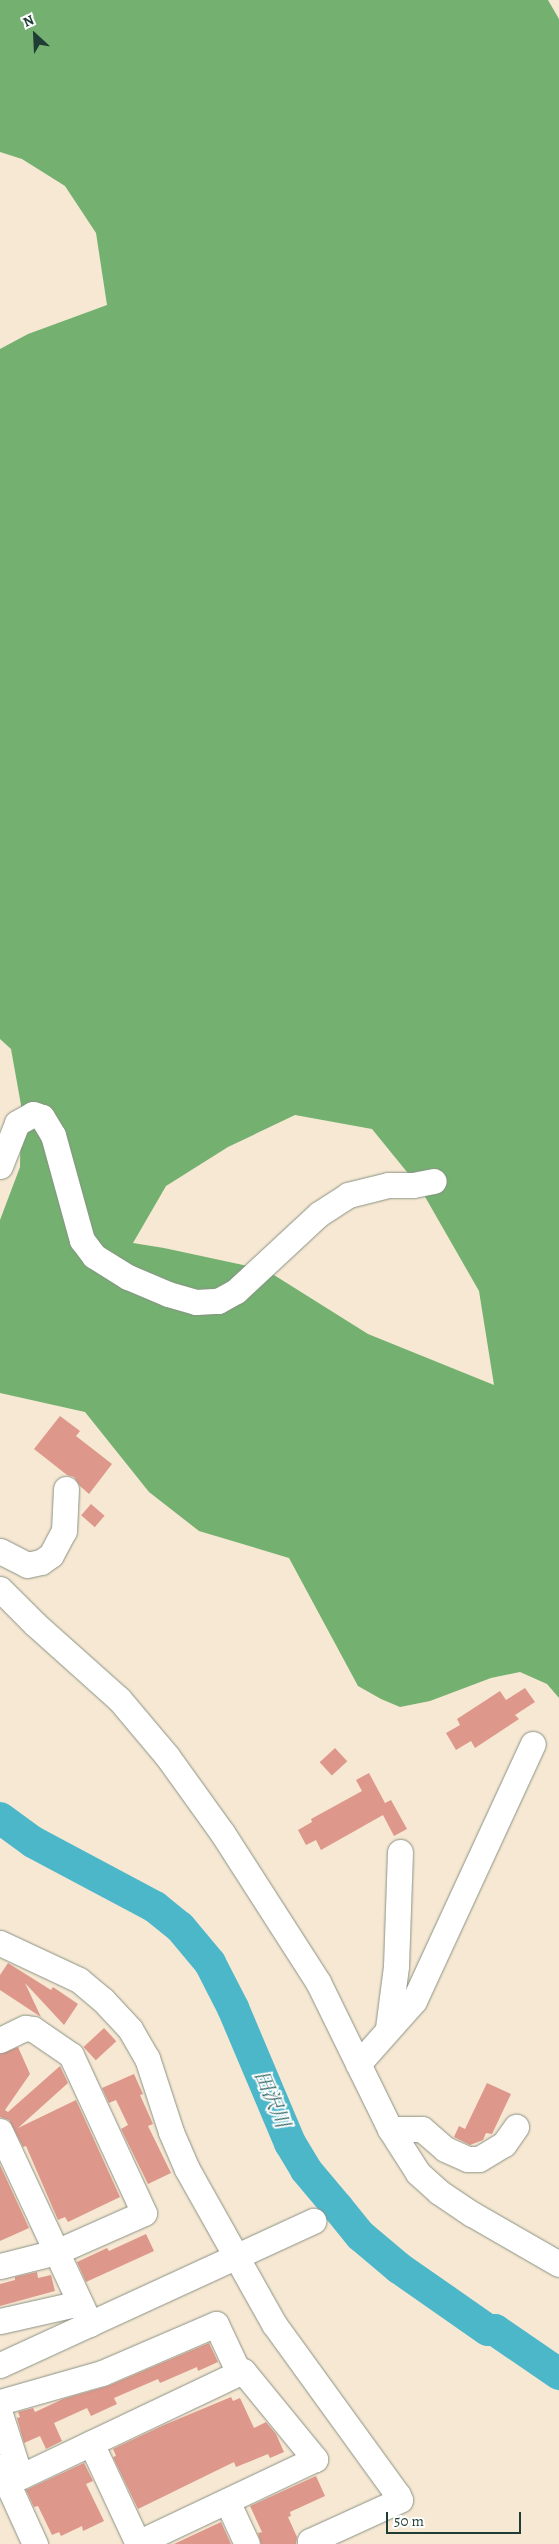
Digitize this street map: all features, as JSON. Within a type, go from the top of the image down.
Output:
[{"type":"street","points":[[0,1166],[17,1123],[33,1114],[42,1117],[53,1135],[82,1240],[94,1256],[128,1278],[168,1294],[196,1302],[218,1301],[236,1291],[319,1214],[348,1195],[388,1185],[413,1185],[434,1181]]},
{"type":"street","points":[[0,1551],[27,1565],[41,1562],[51,1555],[64,1531],[66,1489]]},
{"type":"street","points":[[0,1589],[35,1624],[119,1699],[167,1756],[223,1834],[308,1966],[334,2012],[390,2129],[418,2173],[439,2192],[472,2214],[559,2264]]},
{"type":"street","points":[[358,2064],[414,2001],[533,1744]]},
{"type":"street","points":[[388,2028],[396,1966],[400,1852]]},
{"type":"street","points":[[0,1943],[79,1980],[102,2000],[130,2029],[146,2058],[161,2097],[170,2132],[187,2169],[274,2324],[400,2500],[310,2541],[312,2544]]},
{"type":"street","points":[[0,2040],[25,2028],[33,2029],[71,2055],[144,2213],[56,2252],[0,2266]]},
{"type":"street","points":[[390,2129],[422,2129],[445,2148],[467,2159],[479,2159],[504,2144],[516,2127]]},
{"type":"street","points":[[0,2131],[85,2313]]},
{"type":"street","points":[[0,2365],[85,2313],[237,2256],[313,2221]]},
{"type":"street","points":[[0,2321],[85,2313]]},
{"type":"street","points":[[0,2402],[102,2373],[216,2324],[239,2373]]},
{"type":"street","points":[[9,2475],[91,2443],[243,2371],[315,2459],[137,2543],[91,2443]]},
{"type":"street","points":[[0,2414],[9,2475],[35,2544]]},
{"type":"street","points":[[227,2501],[246,2544]]},
{"type":"green space","points":[[0,0],[548,0],[559,19],[559,1698],[547,1684],[520,1672],[491,1678],[430,1701],[400,1707],[381,1699],[358,1686],[289,1558],[199,1531],[149,1492],[85,1412],[0,1393],[0,1220],[20,1167],[21,1105],[11,1049],[0,1039],[0,349],[28,334],[107,305],[96,233],[65,186],[22,159],[0,152]],"holes":[[[295,1115],[372,1129],[420,1188],[479,1291],[494,1385],[368,1334],[266,1270],[133,1243],[166,1186],[228,1147]]]},
{"type":"building","points":[[60,1416],[80,1431],[76,1436],[112,1464],[89,1494],[74,1477],[67,1475],[34,1449]]},
{"type":"building","points":[[91,1504],[105,1516],[95,1527],[81,1515]]},
{"type":"building","points":[[525,1688],[535,1702],[515,1715],[519,1719],[475,1748],[471,1741],[456,1750],[446,1733],[460,1725],[457,1719],[500,1691],[506,1700]]},
{"type":"building","points":[[335,1748],[347,1761],[332,1775],[320,1762]]},
{"type":"building","points":[[369,1773],[385,1803],[391,1800],[407,1829],[394,1836],[383,1815],[321,1850],[316,1840],[306,1845],[298,1830],[312,1822],[311,1819],[362,1791],[356,1780]]},
{"type":"building","points":[[8,1963],[51,1990],[53,1987],[78,2004],[64,2025],[25,1983],[41,2017],[0,1990],[0,1975]]},
{"type":"building","points":[[104,2028],[116,2041],[96,2060],[84,2047]]},
{"type":"building","points":[[18,2047],[30,2074],[5,2110],[8,2112],[60,2066],[68,2083],[18,2128],[76,2100],[120,2197],[68,2222],[65,2217],[58,2220],[26,2146],[23,2147],[9,2120],[0,2117],[0,2054]]},
{"type":"building","points":[[134,2074],[143,2094],[140,2095],[153,2124],[148,2126],[171,2173],[148,2184],[121,2129],[128,2125],[116,2100],[109,2103],[102,2088]]},
{"type":"building","points":[[487,2083],[511,2094],[492,2134],[486,2133],[483,2140],[470,2145],[454,2137],[459,2126],[465,2129]]},
{"type":"building","points":[[0,2165],[29,2228],[0,2241]]},
{"type":"building","points":[[146,2234],[154,2251],[86,2282],[77,2262],[107,2248],[109,2251]]},
{"type":"building","points":[[37,2272],[38,2278],[51,2275],[55,2291],[0,2306],[0,2284],[15,2280],[15,2277]]},
{"type":"building","points":[[209,2343],[218,2362],[198,2371],[197,2367],[160,2383],[158,2379],[114,2398],[117,2404],[91,2416],[87,2408],[54,2423],[62,2441],[46,2449],[40,2436],[24,2443],[17,2418],[20,2417],[18,2412],[33,2408],[35,2412],[63,2399],[108,2386]]},
{"type":"building","points":[[231,2397],[233,2401],[240,2398],[254,2428],[266,2422],[276,2434],[284,2452],[270,2458],[268,2454],[236,2467],[234,2462],[138,2509],[113,2457],[116,2456],[113,2449]]},
{"type":"building","points":[[84,2463],[93,2481],[86,2484],[104,2521],[83,2531],[82,2526],[61,2536],[59,2532],[52,2535],[38,2506],[34,2507],[26,2490]]},
{"type":"building","points":[[316,2476],[325,2496],[290,2512],[291,2516],[288,2517],[297,2537],[296,2544],[261,2544],[258,2533],[262,2532],[250,2506]]},
{"type":"building","points":[[221,2522],[231,2544],[174,2544]]},
{"type":"waterway","name":"田沢川","points":[[0,1818],[33,1842],[155,1907],[180,1927],[210,1963],[233,2008],[290,2143],[306,2170],[361,2236],[399,2268],[488,2330],[495,2330],[559,2374]]}]
